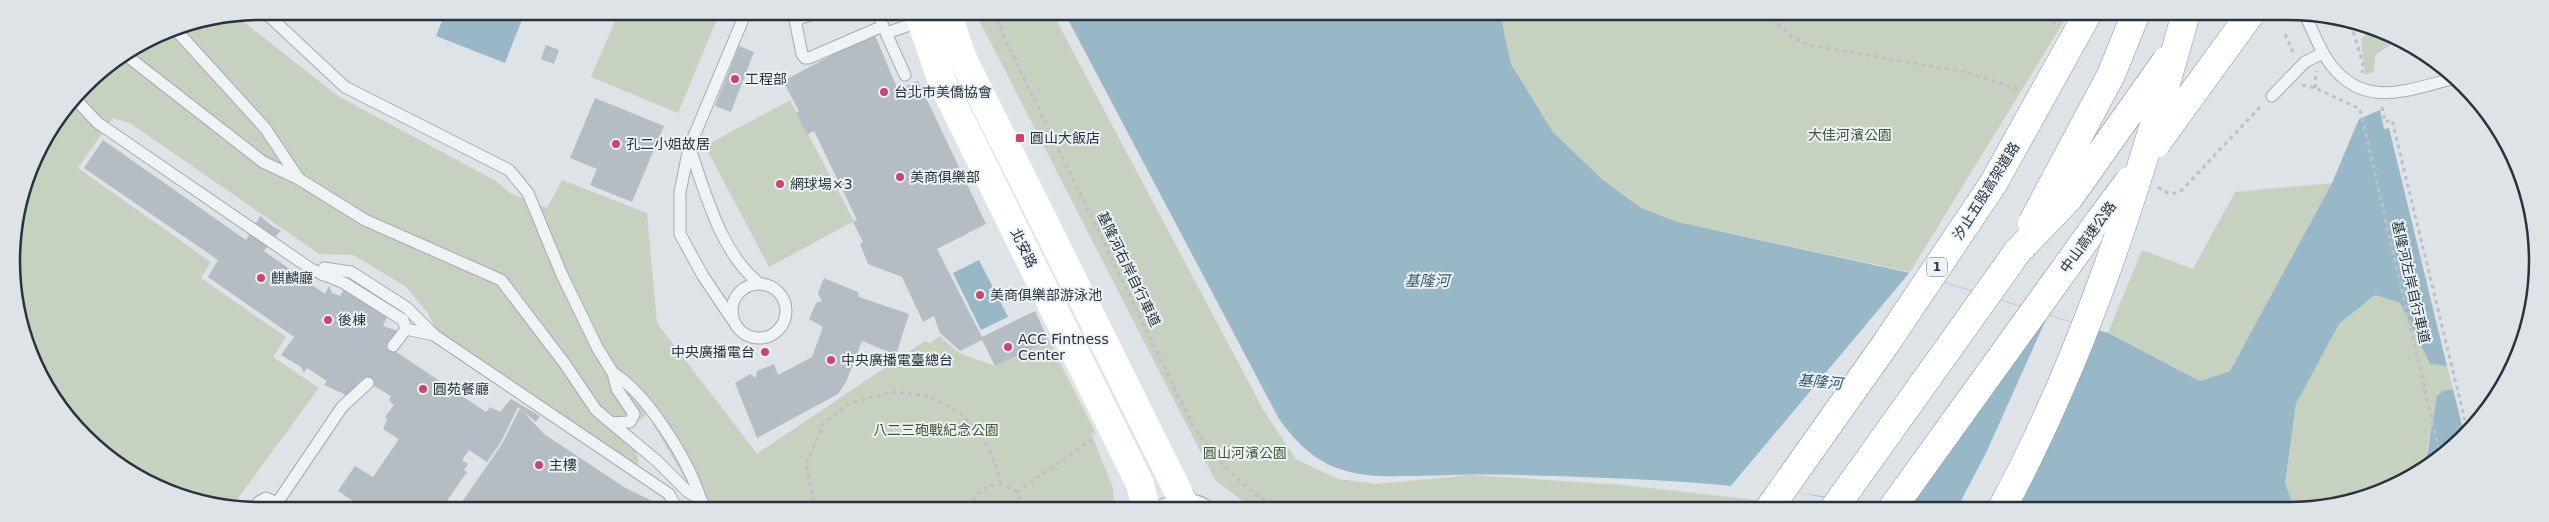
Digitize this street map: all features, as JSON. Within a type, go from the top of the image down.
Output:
[{"type":"main road","name":"北安路","points":[[935,20],[942,82],[1140,484],[1144,502]]},
{"type":"main road","points":[[937,20],[962,57],[1181,502]]},
{"type":"main road","name":"汐止五股高架道路","points":[[1774,502],[1888,342],[1993,184],[2084,20]]},
{"type":"main road","points":[[1839,502],[2018,251],[2111,75],[2133,20]]},
{"type":"main road","points":[[2005,502],[2056,396],[2101,289],[2149,148],[2184,20]]},
{"type":"main road","points":[[2018,251],[2069,198],[2195,20]]},
{"type":"main road","name":"中山高速公路","points":[[1897,502],[2246,20]]},
{"type":"lane","points":[[273,20],[345,87],[509,170],[528,193],[562,275],[598,349],[613,373],[617,389],[634,414],[630,422],[610,423]]},
{"type":"lane","points":[[734,322],[731,313],[736,295],[751,285],[769,286],[783,298],[786,315],[778,330],[762,338],[745,335],[734,322],[703,276],[680,234],[680,192],[689,148],[743,20]]},
{"type":"lane","points":[[796,20],[802,54],[804,58],[809,58],[883,26],[881,20]]},
{"type":"lane","points":[[905,75],[886,32],[920,20]]},
{"type":"lane","points":[[2308,21],[2331,65],[2344,78],[2360,88],[2379,94],[2447,80]]},
{"type":"lane","points":[[180,34],[265,128],[299,179]]},
{"type":"lane","points":[[2272,96],[2305,62],[2324,53]]},
{"type":"lane","points":[[130,59],[263,162],[299,179],[365,220],[501,280],[566,364],[596,410],[657,461],[700,502]]},
{"type":"lane","points":[[79,103],[98,123],[312,270],[344,283],[402,320],[406,329]]},
{"type":"lane","points":[[689,148],[702,185],[729,246],[746,273],[760,284]]},
{"type":"lane","points":[[323,275],[324,268],[351,272],[407,308],[434,335],[669,494],[673,502]]},
{"type":"lane","points":[[406,329],[434,335]]},
{"type":"lane","points":[[393,346],[406,329]]},
{"type":"lane","points":[[613,373],[628,382],[651,409],[695,482],[703,502]]},
{"type":"lane","points":[[278,502],[342,408],[368,383]]},
{"type":"lane","points":[[262,502],[266,498],[275,502]]},
{"type":"path","name":"基隆河右岸自行車道","points":[[997,20],[1004,38],[1191,422],[1205,444],[1236,478],[1265,502]]},
{"type":"path","points":[[1774,20],[1793,38],[1814,46],[1957,70],[2024,91]]},
{"type":"path","points":[[2352,29],[2363,64],[2360,88]]},
{"type":"path","points":[[2285,34],[2288,37],[2299,68]]},
{"type":"path","name":"基隆河左岸自行車道","points":[[2315,88],[2357,106],[2361,114],[2439,449]]},
{"type":"path","points":[[2379,94],[2385,122],[2392,120],[2466,423]]},
{"type":"path","points":[[814,502],[806,464],[824,422],[850,403],[892,392],[929,396],[959,412],[982,436],[995,462],[1001,484]]},
{"type":"path","points":[[1017,492],[1096,436]]},
{"type":"path","points":[[972,502],[984,487],[1001,484],[1017,492],[1021,502]]},
{"type":"green space","points":[[616,20],[717,20],[678,113],[591,77]]},
{"type":"green space","name":"圓山河濱公園","points":[[979,20],[1056,20],[1264,411],[1296,459],[1338,479],[1377,484],[1471,475],[1623,485],[1773,502],[1244,502],[1215,480]]},
{"type":"green space","name":"大佳河濱公園","points":[[1502,20],[2065,20],[1910,272],[1678,222],[1641,208],[1603,180],[1553,132],[1511,64]]},
{"type":"green space","name":"八二三砲戰紀念公園","points":[[243,21],[338,96],[496,181],[510,193],[547,208],[562,180],[647,213],[657,323],[758,455],[758,453],[925,341],[930,343],[940,336],[959,353],[995,366],[1049,341],[1096,434],[1091,433],[1113,488],[1114,502],[699,502],[647,414],[630,429],[639,462],[636,466],[439,337],[428,313],[405,286],[353,255],[319,254],[130,123],[113,118],[78,168],[211,262],[201,278],[286,337],[273,357],[319,388],[236,500],[230,500],[199,494],[169,484],[140,470],[114,452],[70,408],[52,382],[38,353],[25,308],[20,261],[25,214],[38,169],[52,140],[70,114],[102,80],[140,52],[169,38],[199,28]]},
{"type":"green space","points":[[2367,34],[2392,44],[2375,55],[2374,72],[2365,75],[2361,39]]},
{"type":"green space","name":"網球場×3","points":[[790,100],[854,221],[769,267],[705,146]]},
{"type":"green space","points":[[2332,183],[2230,371],[2200,381],[2108,333],[2142,250],[2193,269],[2235,192]]},
{"type":"green space","points":[[2375,295],[2400,303],[2430,364],[2447,366],[2453,389],[2443,391],[2427,446],[2426,458],[2395,477],[2350,494],[2319,500],[2292,502],[2285,485],[2296,404],[2339,324]]},
{"type":"water","points":[[442,20],[522,20],[505,63],[436,36]]},
{"type":"water","name":"基隆河","points":[[1068,20],[1502,20],[1511,64],[1553,132],[1603,180],[1641,208],[1678,222],[1924,276],[2108,333],[2200,381],[2230,371],[2332,183],[2359,119],[2380,110],[2384,129],[2389,128],[2447,366],[2430,364],[2400,303],[2375,295],[2339,324],[2296,404],[2285,484],[2292,502],[2288,502],[1850,502],[1752,488],[1657,480],[1563,476],[1370,475],[1352,473],[1323,462],[1306,450],[1279,419]]},
{"type":"water","name":"美商俱樂部游泳池","points":[[979,260],[1008,317],[981,330],[953,273]]},
{"type":"water","points":[[2453,389],[2462,427],[2447,442],[2426,458],[2437,396],[2443,391]]},
{"type":"pier","points":[[1910,272],[1924,276],[1777,492],[1730,487]]},
{"type":"pier","points":[[1932,279],[2042,313],[1897,502],[1855,502],[1832,497],[1784,492]]},
{"type":"pier","points":[[2048,315],[2081,325],[2002,502],[1960,502],[1986,453]]},
{"type":"building","name":"美商俱樂部","points":[[874,33],[898,90],[918,81],[986,224],[937,249],[982,337],[1035,311],[1049,341],[995,366],[982,340],[960,351],[940,333],[934,316],[923,322],[902,277],[868,264],[860,244],[863,242],[853,222],[857,220],[814,131],[807,135],[796,113],[799,111],[783,81]]},
{"type":"building","points":[[546,45],[559,50],[554,64],[541,59]]},
{"type":"building","name":"工程部","points":[[739,46],[754,52],[731,112],[715,106]]},
{"type":"building","name":"孔二小姐故居","points":[[595,98],[664,126],[632,202],[590,185],[597,169],[570,158]]},
{"type":"building","name":"後棟","points":[[103,140],[246,240],[260,216],[275,228],[281,230],[264,251],[325,294],[329,286],[332,293],[340,296],[350,279],[390,306],[395,307],[388,315],[383,326],[398,331],[386,345],[486,412],[490,407],[500,412],[511,399],[540,416],[536,422],[518,407],[501,442],[487,462],[469,450],[462,460],[468,464],[464,470],[467,472],[446,502],[354,502],[338,491],[355,466],[373,477],[399,439],[383,429],[387,420],[385,417],[394,405],[389,400],[391,396],[362,379],[353,389],[350,403],[344,394],[324,385],[327,381],[307,368],[304,373],[301,367],[281,355],[294,337],[208,277],[218,260],[84,168]]},
{"type":"building","name":"中央廣播電臺總台","points":[[824,278],[858,292],[859,297],[909,314],[896,355],[862,341],[846,382],[838,394],[757,438],[735,383],[750,374],[756,378],[757,371],[774,364],[778,375],[812,357],[823,327],[809,319],[816,303],[822,301],[818,293]]},
{"type":"building","name":"主樓","points":[[520,408],[544,434],[624,487],[654,502],[462,502],[502,444]]},
{"type":"place","name":"工程部","points":[[735,79]]},
{"type":"place","name":"台北市美僑協會","points":[[884,92]]},
{"type":"place","name":"圓山大飯店","points":[[1020,138]]},
{"type":"place","name":"孔二小姐故居","points":[[616,144]]},
{"type":"place","name":"美商俱樂部","points":[[900,177]]},
{"type":"place","name":"網球場×3","points":[[780,184]]},
{"type":"place","name":"麒麟廳","points":[[261,278]]},
{"type":"place","name":"美商俱樂部游泳池","points":[[980,295]]},
{"type":"place","name":"後棟","points":[[328,320]]},
{"type":"place","name":"ACC Fintness Center","points":[[1008,347]]},
{"type":"place","name":"中央廣播電台","points":[[765,352]]},
{"type":"place","name":"中央廣播電臺總台","points":[[831,360]]},
{"type":"place","name":"圓苑餐廳","points":[[423,389]]},
{"type":"place","name":"主樓","points":[[539,465]]}]
